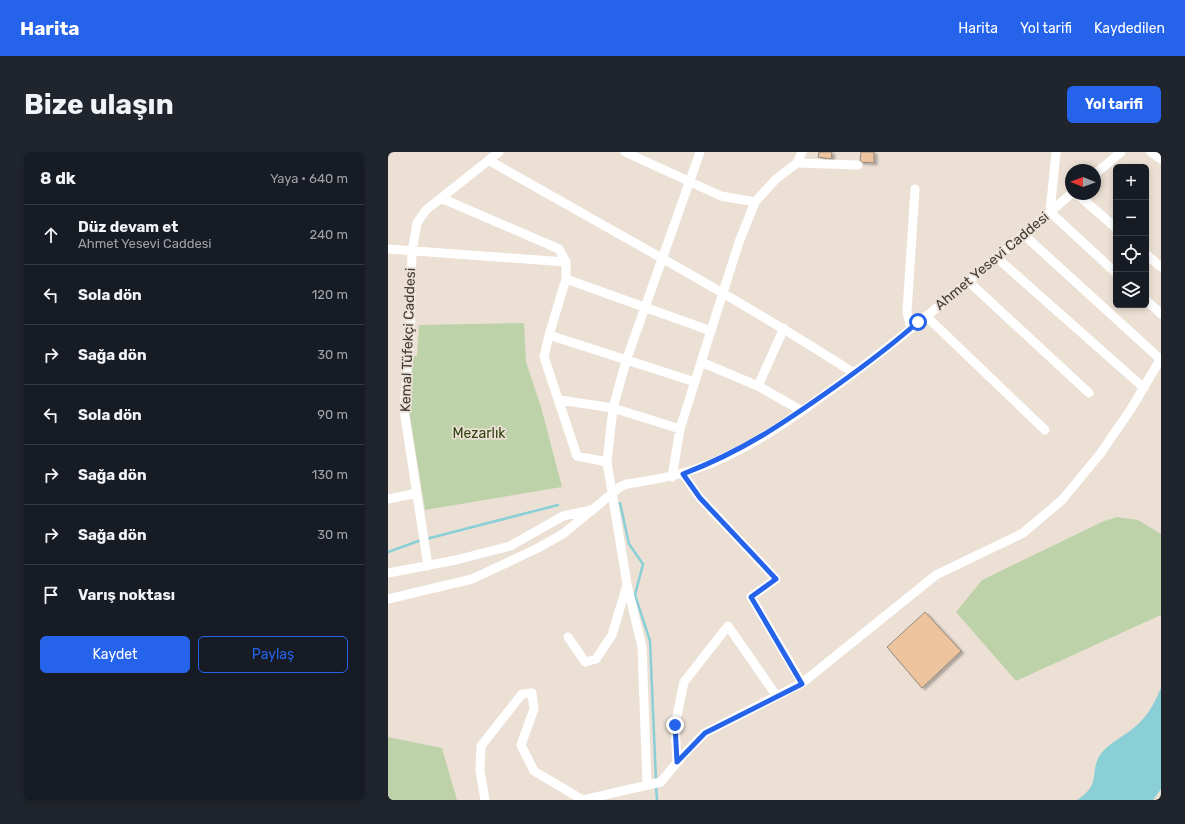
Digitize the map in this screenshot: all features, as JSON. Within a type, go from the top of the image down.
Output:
[{"type":"street","name":"Kemal Tüfekçi Caddesi","points":[[428,566],[404,410],[410,338],[412,251],[417,223],[426,210],[500,152]]},
{"type":"street","points":[[624,152],[721,196],[754,202]]},
{"type":"street","points":[[653,783],[642,647],[627,584],[607,462],[613,408],[626,361],[700,152]]},
{"type":"street","points":[[672,477],[680,428],[739,242],[754,202],[776,179],[797,162],[802,152]]},
{"type":"street","points":[[1056,152],[1050,212],[1115,272]]},
{"type":"street","points":[[1101,169],[1121,152]]},
{"type":"street","points":[[1151,152],[1161,159]]},
{"type":"street","points":[[490,161],[723,292],[854,372]]},
{"type":"street","points":[[797,162],[858,164]]},
{"type":"street","points":[[911,329],[907,312],[914,189]]},
{"type":"street","points":[[441,198],[559,250],[566,262],[566,279],[544,357],[560,400],[577,456],[607,462]]},
{"type":"street","name":"Ahmet Yesevi Caddesi","points":[[388,599],[454,584],[484,574],[553,541],[576,525],[612,493],[627,484],[683,474],[734,453],[802,411],[911,329],[1065,199]]},
{"type":"street","points":[[1084,200],[1113,225]]},
{"type":"street","points":[[485,800],[480,771],[481,746],[522,694],[532,693],[534,709],[521,745],[534,771],[582,800],[653,783],[677,762],[705,733],[776,695],[802,684],[936,575],[1023,533],[1062,500],[1100,454],[1144,388],[1161,359],[1023,234]]},
{"type":"street","points":[[388,249],[566,262]]},
{"type":"street","points":[[996,257],[1144,388]]},
{"type":"street","points":[[1149,257],[1161,267]]},
{"type":"street","points":[[566,279],[645,306],[711,331]]},
{"type":"street","points":[[968,281],[1089,393]]},
{"type":"street","points":[[1149,303],[1161,314]]},
{"type":"street","points":[[926,316],[1045,430]]},
{"type":"street","points":[[758,386],[784,328]]},
{"type":"street","points":[[549,335],[695,382]]},
{"type":"street","points":[[701,362],[758,386],[802,411]]},
{"type":"street","points":[[560,400],[613,408],[680,428]]},
{"type":"street","points":[[683,474],[700,498],[776,579],[751,597],[802,684]]},
{"type":"street","points":[[388,500],[417,494]]},
{"type":"street","points":[[388,573],[428,566],[510,546],[564,516],[592,510]]},
{"type":"street","points":[[568,637],[585,662],[596,659],[612,635],[627,584]]},
{"type":"street","points":[[677,762],[675,725],[684,682],[728,626],[776,695]]},
{"type":"green space","name":"Mezarlık","points":[[524,323],[526,362],[541,407],[562,487],[425,510],[408,404],[411,356],[417,356],[419,325]]},
{"type":"green space","points":[[1117,517],[1138,520],[1161,534],[1161,615],[1016,681],[956,612],[982,580],[1104,521]]},
{"type":"green space","points":[[388,737],[442,748],[457,800],[388,800]]},
{"type":"water","points":[[1161,688],[1161,789],[1153,800],[1077,800],[1090,789],[1094,778],[1095,767],[1100,755],[1112,743],[1131,730],[1144,718]]},
{"type":"building","points":[[819,152],[832,152],[831,159],[818,157]]},
{"type":"building","points":[[861,152],[874,152],[874,163],[860,162]]},
{"type":"building","points":[[925,612],[961,651],[922,688],[887,647]]},
{"type":"waterway","points":[[620,503],[629,544],[643,564],[635,595],[650,641],[656,781]]},
{"type":"waterway","points":[[426,539],[558,505]]},
{"type":"waterway","points":[[388,552],[421,540]]},
{"type":"waterway","points":[[656,786],[657,800]]},
{"type":"route","points":[[675,725],[677,762],[705,733],[776,695],[802,684],[751,597],[776,579],[700,498],[683,474],[722,459],[778,427],[854,372],[911,329],[918,322]]}]
